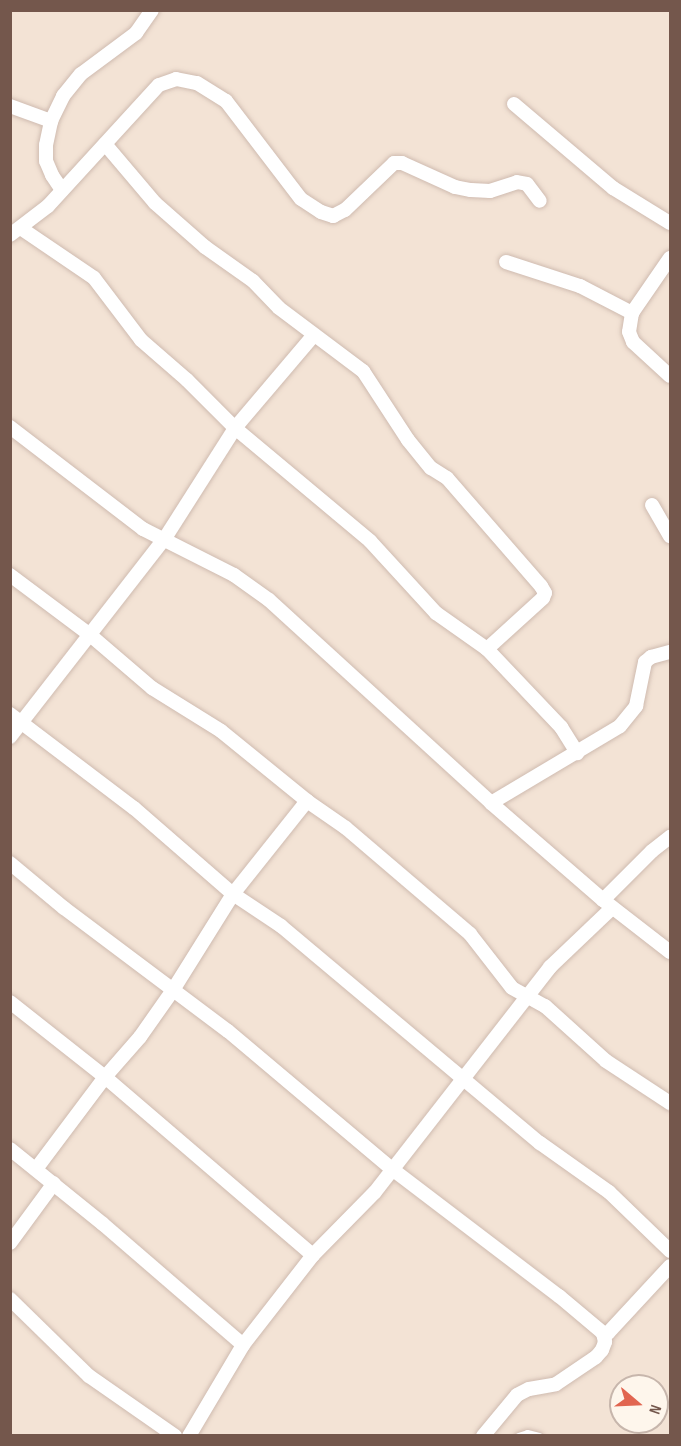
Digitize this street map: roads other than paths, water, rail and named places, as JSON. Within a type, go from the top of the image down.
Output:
[{"type":"street","points":[[62,190],[46,161],[46,145],[51,121],[63,96],[81,74],[136,33],[152,10]]},
{"type":"street","points":[[540,201],[526,184],[517,182],[490,191],[471,190],[455,187],[402,163],[394,163],[345,210],[333,216],[321,212],[301,199],[226,101],[197,83],[176,79],[159,85],[48,207],[16,232],[94,278],[141,340],[235,428],[370,541],[436,613],[487,649],[561,727],[577,753]]},
{"type":"street","points":[[514,104],[613,188],[670,223]]},
{"type":"street","points":[[10,106],[51,121]]},
{"type":"street","points":[[105,144],[155,203],[205,247],[253,281],[279,308],[363,371],[420,456],[431,468],[447,478],[541,586],[545,593],[543,598],[487,649]]},
{"type":"street","points":[[670,258],[632,313],[629,332],[633,342],[670,376]]},
{"type":"street","points":[[506,262],[580,286],[632,313]]},
{"type":"street","points":[[10,737],[16,718],[88,634],[165,538],[235,428],[314,335]]},
{"type":"street","points":[[10,427],[143,529],[234,574],[269,600],[490,803],[608,904],[670,952]]},
{"type":"street","points":[[652,505],[670,536]]},
{"type":"street","points":[[10,575],[88,634],[152,688],[221,731],[307,801],[346,828],[470,934],[512,988],[545,1006],[606,1061],[670,1103]]},
{"type":"street","points":[[490,803],[601,740],[631,716],[636,706],[645,662],[651,657],[670,652]]},
{"type":"street","points":[[16,718],[134,808],[233,894],[289,933],[540,1143],[609,1192],[670,1251]]},
{"type":"street","points":[[36,1169],[105,1077],[140,1037],[173,990],[233,894],[307,801]]},
{"type":"street","points":[[189,1436],[243,1345],[314,1256],[354,1215],[526,994],[608,904],[652,851],[670,837]]},
{"type":"street","points":[[10,863],[64,908],[285,1077],[392,1168],[560,1296],[603,1333],[605,1342],[596,1357],[556,1384],[529,1389],[517,1395],[483,1436]]},
{"type":"street","points":[[10,1002],[105,1077],[314,1256]]},
{"type":"street","points":[[10,1149],[54,1183],[243,1345]]},
{"type":"street","points":[[10,1243],[54,1183]]},
{"type":"street","points":[[603,1333],[608,1333],[670,1266]]},
{"type":"street","points":[[10,1299],[89,1376],[175,1436]]},
{"type":"lane","points":[[518,1436],[527,1432],[539,1436]]}]
